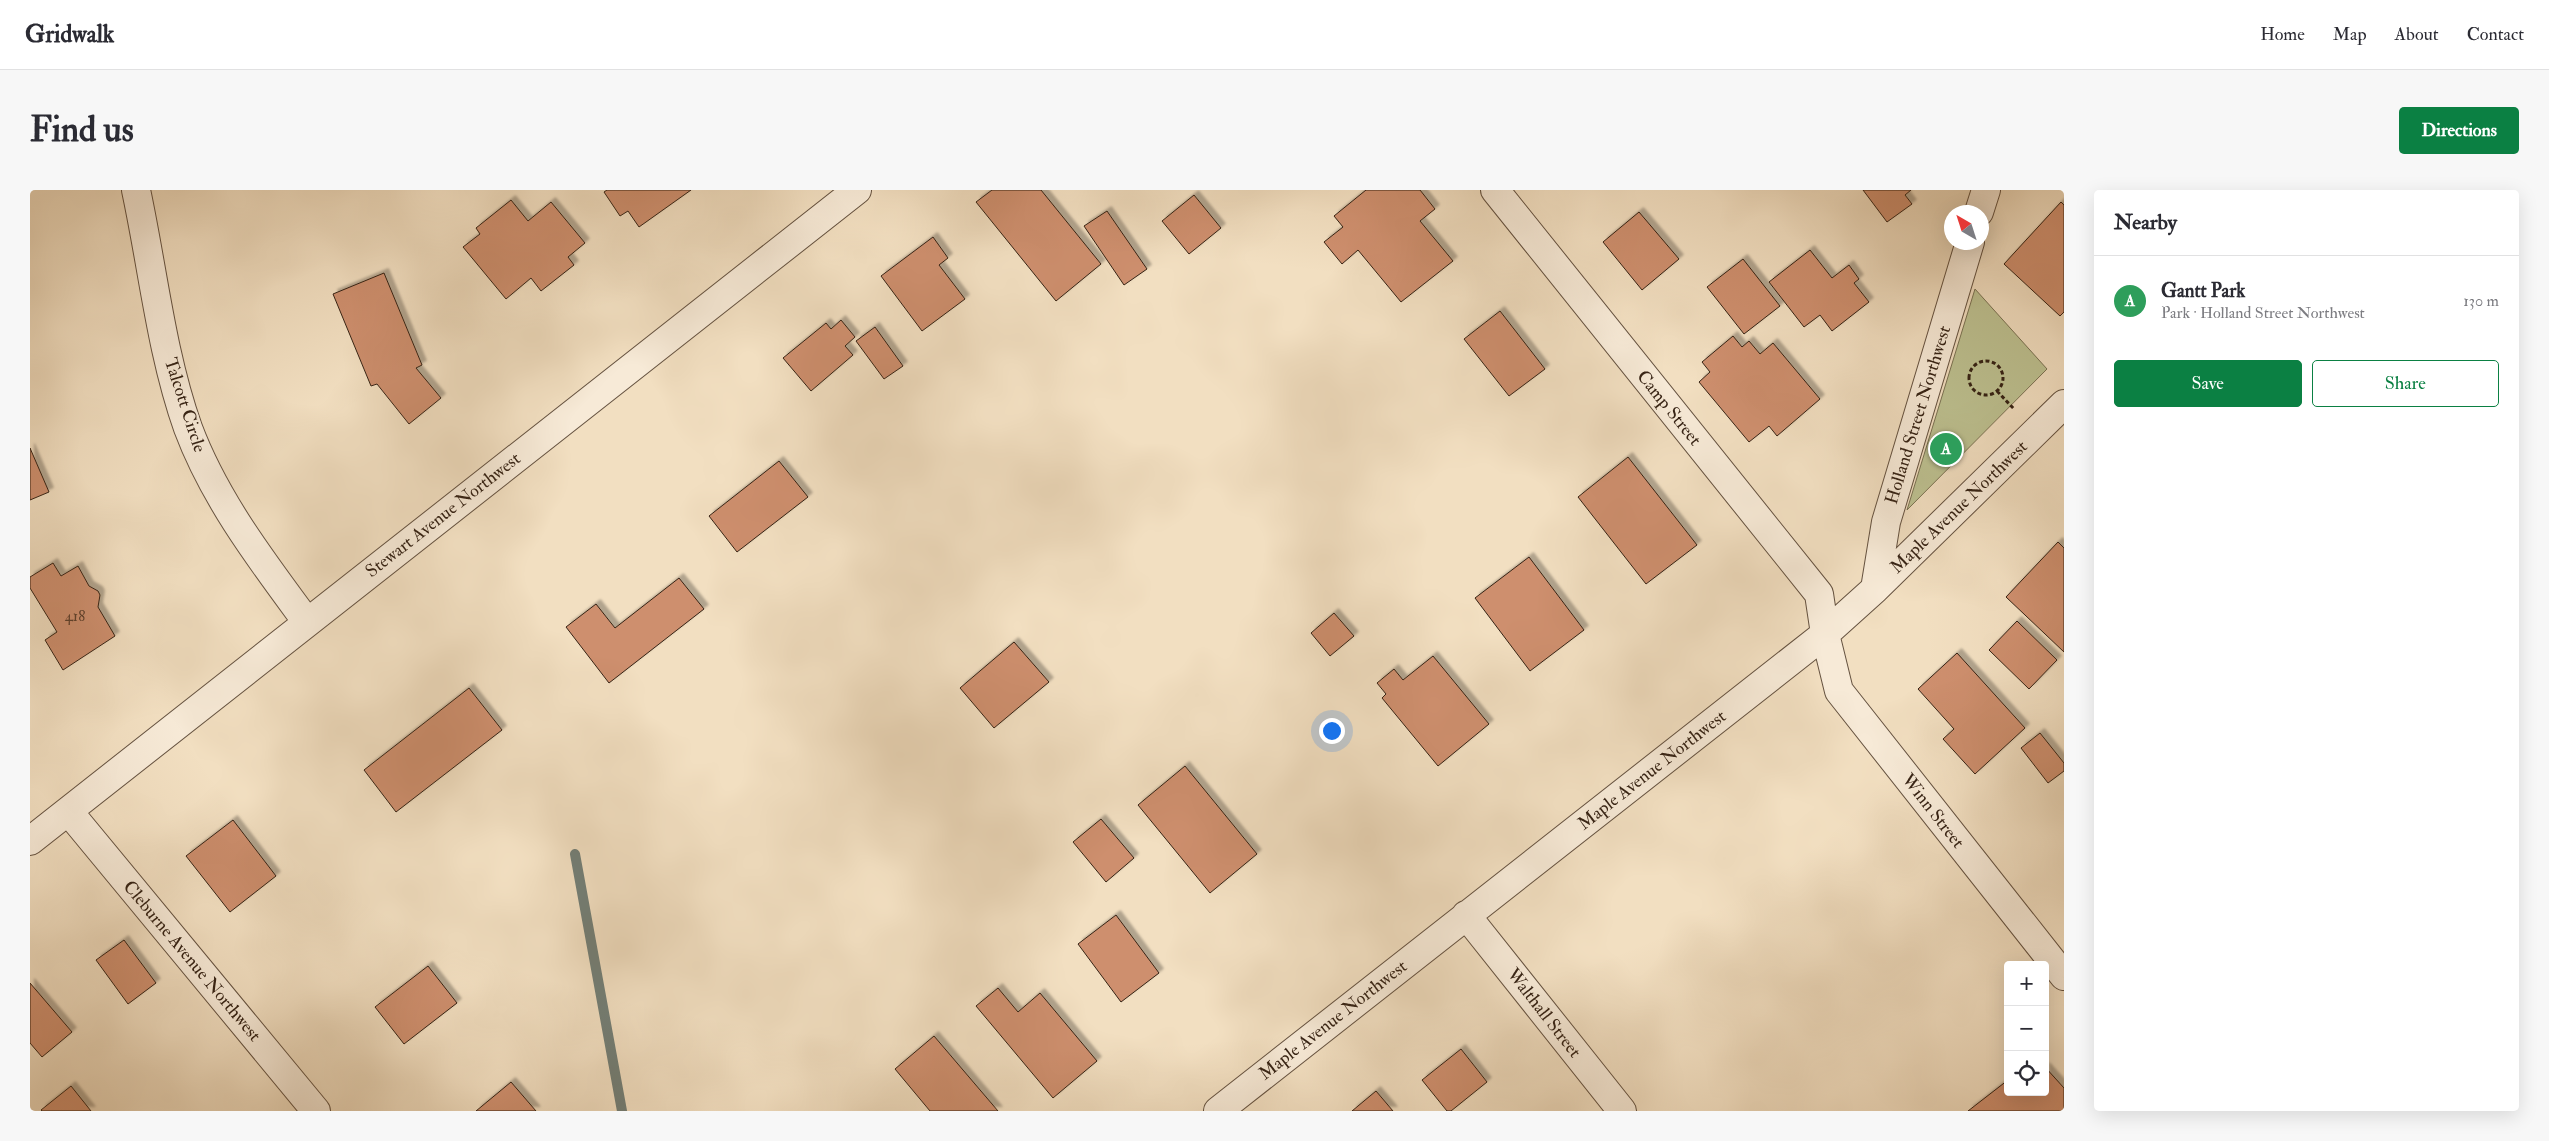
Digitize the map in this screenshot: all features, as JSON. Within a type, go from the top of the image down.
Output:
[{"type":"street","name":"Talcott Circle","points":[[136,190],[166,348],[188,427],[223,501],[252,547],[307,622]]},
{"type":"street","name":"Stewart Avenue Northwest","points":[[30,842],[857,190]]},
{"type":"street","name":"Camp Street","points":[[1495,190],[1819,594],[1825,634]]},
{"type":"street","points":[[1981,205],[1986,190]]},
{"type":"street","name":"Holland Street Northwest","points":[[1875,589],[1886,522],[1968,250]]},
{"type":"street","name":"Maple Avenue Northwest","points":[[1218,1111],[1825,634],[1875,589],[2064,404]]},
{"type":"street","name":"Winn Street","points":[[1825,634],[1839,691],[2064,976]]},
{"type":"street","name":"Cleburne Avenue Northwest","points":[[69,812],[316,1111]]},
{"type":"street","name":"Walthall Street","points":[[1466,915],[1622,1111]]},
{"type":"path","points":[[1988,361],[2002,370],[2003,381],[1993,394],[1982,395],[1977,393],[1970,385],[1970,374],[1977,364],[1988,361]]},
{"type":"green space","points":[[1975,289],[2047,369],[1907,510]]},
{"type":"building","points":[[607,190],[691,190],[639,227],[628,211],[620,216],[604,192]]},
{"type":"building","points":[[992,190],[1041,190],[1101,264],[1056,301],[976,202]]},
{"type":"building","points":[[1366,190],[1420,190],[1435,209],[1420,221],[1453,261],[1401,302],[1358,250],[1342,264],[1324,242],[1343,227],[1334,216]]},
{"type":"building","points":[[1863,190],[1911,190],[1905,195],[1912,204],[1887,222]]},
{"type":"building","points":[[1194,195],[1221,228],[1189,254],[1162,221]]},
{"type":"building","points":[[511,200],[528,221],[551,202],[585,243],[568,257],[574,265],[541,291],[531,278],[506,299],[463,247],[480,234],[476,228]]},
{"type":"building","points":[[2061,202],[2064,205],[2064,312],[2060,316],[2004,264]]},
{"type":"building","points":[[1107,211],[1147,269],[1124,285],[1084,226]]},
{"type":"building","points":[[1639,212],[1679,259],[1642,290],[1603,242]]},
{"type":"building","points":[[933,237],[948,258],[939,265],[965,299],[922,331],[881,276]]},
{"type":"building","points":[[1810,250],[1832,278],[1849,265],[1859,279],[1854,283],[1869,302],[1832,331],[1820,315],[1804,327],[1769,282]]},
{"type":"building","points":[[1743,259],[1780,306],[1744,334],[1707,287]]},
{"type":"building","points":[[384,273],[422,365],[416,368],[441,398],[409,424],[377,384],[371,386],[333,294]]},
{"type":"building","points":[[1500,311],[1545,369],[1509,396],[1464,339]]},
{"type":"building","points":[[841,320],[855,337],[845,346],[853,355],[811,391],[783,358],[826,323],[831,329]]},
{"type":"building","points":[[875,327],[903,366],[884,379],[856,341]]},
{"type":"building","points":[[1733,336],[1742,347],[1749,341],[1760,354],[1773,343],[1820,399],[1777,436],[1769,426],[1749,442],[1699,382],[1710,372],[1702,362]]},
{"type":"building","points":[[30,448],[49,492],[30,500]]},
{"type":"building","points":[[1628,457],[1697,545],[1646,584],[1578,497]]},
{"type":"building","points":[[779,461],[808,497],[737,552],[709,516]]},
{"type":"building","points":[[2058,542],[2064,548],[2064,652],[2006,597]]},
{"type":"building","points":[[1529,557],[1584,630],[1530,671],[1475,598]]},
{"type":"building","points":[[53,563],[61,576],[78,566],[89,586],[98,591],[100,595],[98,607],[115,636],[63,670],[45,640],[57,632],[30,588],[30,577]]},
{"type":"building","points":[[679,578],[704,609],[609,683],[566,627],[596,604],[615,628]]},
{"type":"building","points":[[1334,613],[1354,636],[1330,656],[1311,633]]},
{"type":"building","points":[[2017,621],[2057,660],[2029,689],[1989,650]]},
{"type":"building","points":[[1014,642],[1049,682],[994,728],[960,688]]},
{"type":"building","points":[[1957,653],[2025,728],[1975,774],[1943,739],[1954,729],[1918,689]]},
{"type":"building","points":[[1433,656],[1489,724],[1438,766],[1382,698],[1386,694],[1377,683],[1394,669],[1403,680]]},
{"type":"building","points":[[469,688],[502,730],[396,812],[364,770]]},
{"type":"building","points":[[2040,733],[2064,763],[2064,771],[2048,783],[2021,748]]},
{"type":"building","points":[[1185,766],[1257,854],[1210,893],[1138,805]]},
{"type":"building","points":[[1101,819],[1134,858],[1106,882],[1073,842]]},
{"type":"building","points":[[233,820],[276,876],[230,912],[186,856]]},
{"type":"building","points":[[1116,915],[1159,973],[1121,1002],[1078,944]]},
{"type":"building","points":[[124,940],[156,983],[128,1004],[96,960]]},
{"type":"building","points":[[428,966],[457,1003],[404,1044],[375,1007]]},
{"type":"building","points":[[30,983],[72,1032],[42,1057],[30,1043]]},
{"type":"building","points":[[998,988],[1018,1012],[1040,993],[1097,1061],[1053,1098],[976,1006]]},
{"type":"building","points":[[934,1036],[998,1111],[930,1111],[895,1069]]},
{"type":"building","points":[[1461,1049],[1487,1082],[1451,1111],[1447,1111],[1422,1080]]},
{"type":"building","points":[[2049,1071],[2064,1088],[2064,1111],[1968,1111],[2004,1083],[2004,1096],[2049,1096]]},
{"type":"building","points":[[511,1082],[536,1111],[476,1111]]},
{"type":"building","points":[[71,1086],[91,1111],[41,1110]]},
{"type":"building","points":[[1376,1091],[1393,1111],[1352,1111]]},
{"type":"waterway","points":[[575,854],[622,1111]]},
{"type":"place","name":"Gantt Park","points":[[1946,449]]}]
